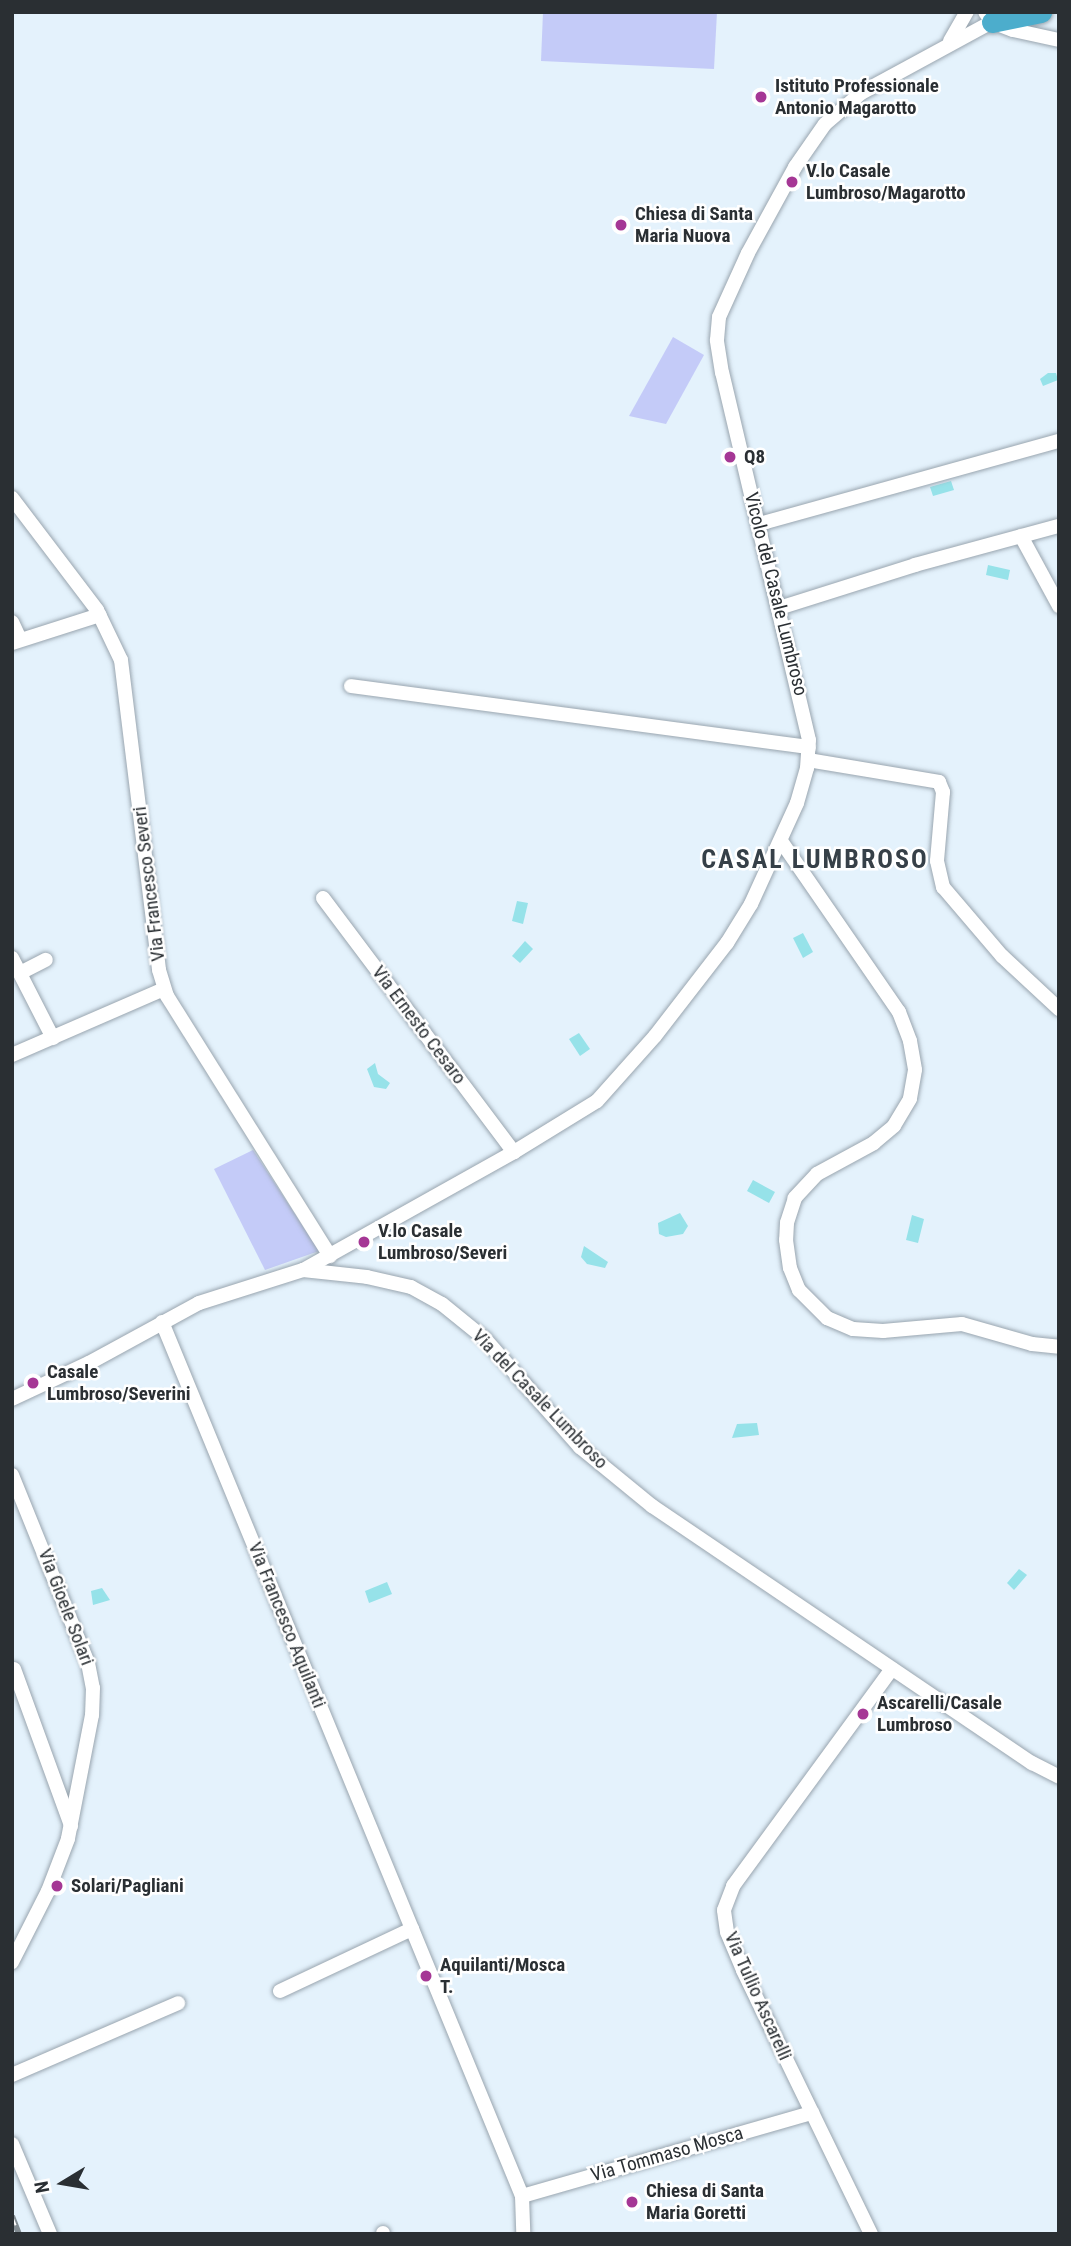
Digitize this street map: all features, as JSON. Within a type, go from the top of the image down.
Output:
[{"type":"highway","points":[[991,15],[1033,13]]},
{"type":"street","points":[[948,45],[967,12]]},
{"type":"street","points":[[991,15],[1013,30],[1059,40]]},
{"type":"street","name":"Vicolo del Casale Lumbroso","points":[[303,1270],[589,1107],[635,1060],[727,943],[755,896],[781,841],[803,784],[809,753],[807,726],[719,358],[717,326],[723,305],[795,167],[821,129],[861,93],[922,62],[991,15]]},
{"type":"street","points":[[759,524],[1059,441]]},
{"type":"street","name":"Via Francesco Severi","points":[[12,499],[100,615],[117,647],[125,678],[159,970],[164,989],[177,1017],[330,1256]]},
{"type":"street","points":[[779,608],[1059,526]]},
{"type":"street","points":[[1021,536],[1059,606]]},
{"type":"street","points":[[12,622],[16,641],[100,615]]},
{"type":"street","points":[[351,686],[809,753],[939,782],[943,792],[937,866],[943,887],[1002,956],[1059,1009]]},
{"type":"street","points":[[781,841],[899,1012],[910,1041],[915,1070],[908,1105],[894,1126],[874,1143],[817,1174],[797,1194],[788,1215],[786,1240],[790,1268],[799,1290],[827,1318],[853,1329],[883,1331],[967,1325],[1032,1344],[1059,1347]]},
{"type":"street","name":"Via Ernesto Cesaro","points":[[324,898],[514,1152]]},
{"type":"street","points":[[12,958],[19,983],[53,1038]]},
{"type":"street","points":[[19,983],[46,960]]},
{"type":"street","points":[[12,1055],[164,989]]},
{"type":"street","name":"Via del Casale Lumbroso","points":[[12,1399],[89,1363],[162,1322],[210,1299],[303,1270],[400,1283],[439,1301],[498,1351],[569,1435],[600,1465],[677,1524],[1032,1763],[1059,1777]]},
{"type":"street","name":"Via Francesco Aquilanti","points":[[162,1322],[522,2196],[523,2234]]},
{"type":"street","name":"Via Gioele Solari","points":[[12,1475],[92,1678],[92,1710],[71,1827],[54,1878],[12,1962]]},
{"type":"street","points":[[14,1669],[71,1827]]},
{"type":"street","name":"Via Tullio Ascarelli","points":[[871,2234],[739,1960],[727,1932],[724,1906],[741,1876],[892,1669]]},
{"type":"street","points":[[280,1991],[412,1929]]},
{"type":"street","points":[[12,2075],[178,2003]]},
{"type":"street","name":"Via Tommaso Mosca","points":[[522,2196],[812,2113]]},
{"type":"street","points":[[12,2144],[50,2234]]},
{"type":"shaded area","points":[[543,12],[717,12],[714,69],[541,61]]},
{"type":"shaded area","points":[[673,337],[704,355],[666,424],[629,416]]},
{"type":"shaded area","points":[[1048,373],[1056,373],[1058,380],[1043,386],[1040,379]]},
{"type":"shaded area","points":[[951,481],[954,490],[933,496],[930,487]]},
{"type":"shaded area","points":[[988,565],[1010,570],[1008,580],[986,575]]},
{"type":"shaded area","points":[[517,901],[528,903],[523,924],[512,921]]},
{"type":"shaded area","points":[[803,933],[813,952],[803,958],[793,938]]},
{"type":"shaded area","points":[[525,941],[533,949],[520,963],[512,956]]},
{"type":"shaded area","points":[[579,1033],[590,1049],[580,1056],[569,1039]]},
{"type":"shaded area","points":[[375,1063],[378,1074],[390,1083],[386,1089],[374,1087],[367,1069]]},
{"type":"shaded area","points":[[253,1150],[319,1251],[265,1270],[214,1169]]},
{"type":"shaded area","points":[[753,1180],[775,1192],[769,1203],[747,1191]]},
{"type":"shaded area","points":[[680,1213],[688,1226],[683,1234],[666,1237],[659,1234],[658,1223]]},
{"type":"shaded area","points":[[912,1215],[924,1219],[918,1243],[906,1240]]},
{"type":"shaded area","points":[[584,1246],[608,1262],[605,1268],[587,1264],[581,1257]]},
{"type":"shaded area","points":[[757,1423],[759,1435],[732,1438],[737,1424]]},
{"type":"shaded area","points":[[1019,1569],[1027,1575],[1014,1590],[1007,1583]]},
{"type":"shaded area","points":[[387,1582],[392,1594],[369,1603],[365,1591]]},
{"type":"shaded area","points":[[102,1588],[110,1600],[93,1605],[91,1591]]},
{"type":"railway","points":[[12,2216],[19,2234]]},
{"type":"place","name":"Istituto Professionale Antonio Magarotto","points":[[761,97]]},
{"type":"place","name":"V.lo Casale Lumbroso/Magarotto","points":[[792,182]]},
{"type":"place","name":"Chiesa di Santa Maria Nuova","points":[[621,225]]},
{"type":"place","name":"Q8","points":[[730,457]]},
{"type":"place","name":"V.lo Casale Lumbroso/Severi","points":[[364,1242]]},
{"type":"place","name":"Casale Lumbroso/Severini","points":[[33,1383]]},
{"type":"place","name":"Ascarelli/Casale Lumbroso","points":[[863,1714]]},
{"type":"place","name":"Solari/Pagliani","points":[[57,1886]]},
{"type":"place","name":"Aquilanti/Mosca T.","points":[[426,1976]]},
{"type":"place","name":"Chiesa di Santa Maria Goretti","points":[[632,2202]]},
{"type":"district","name":"CASAL LUMBROSO","points":[[815,860]]}]
